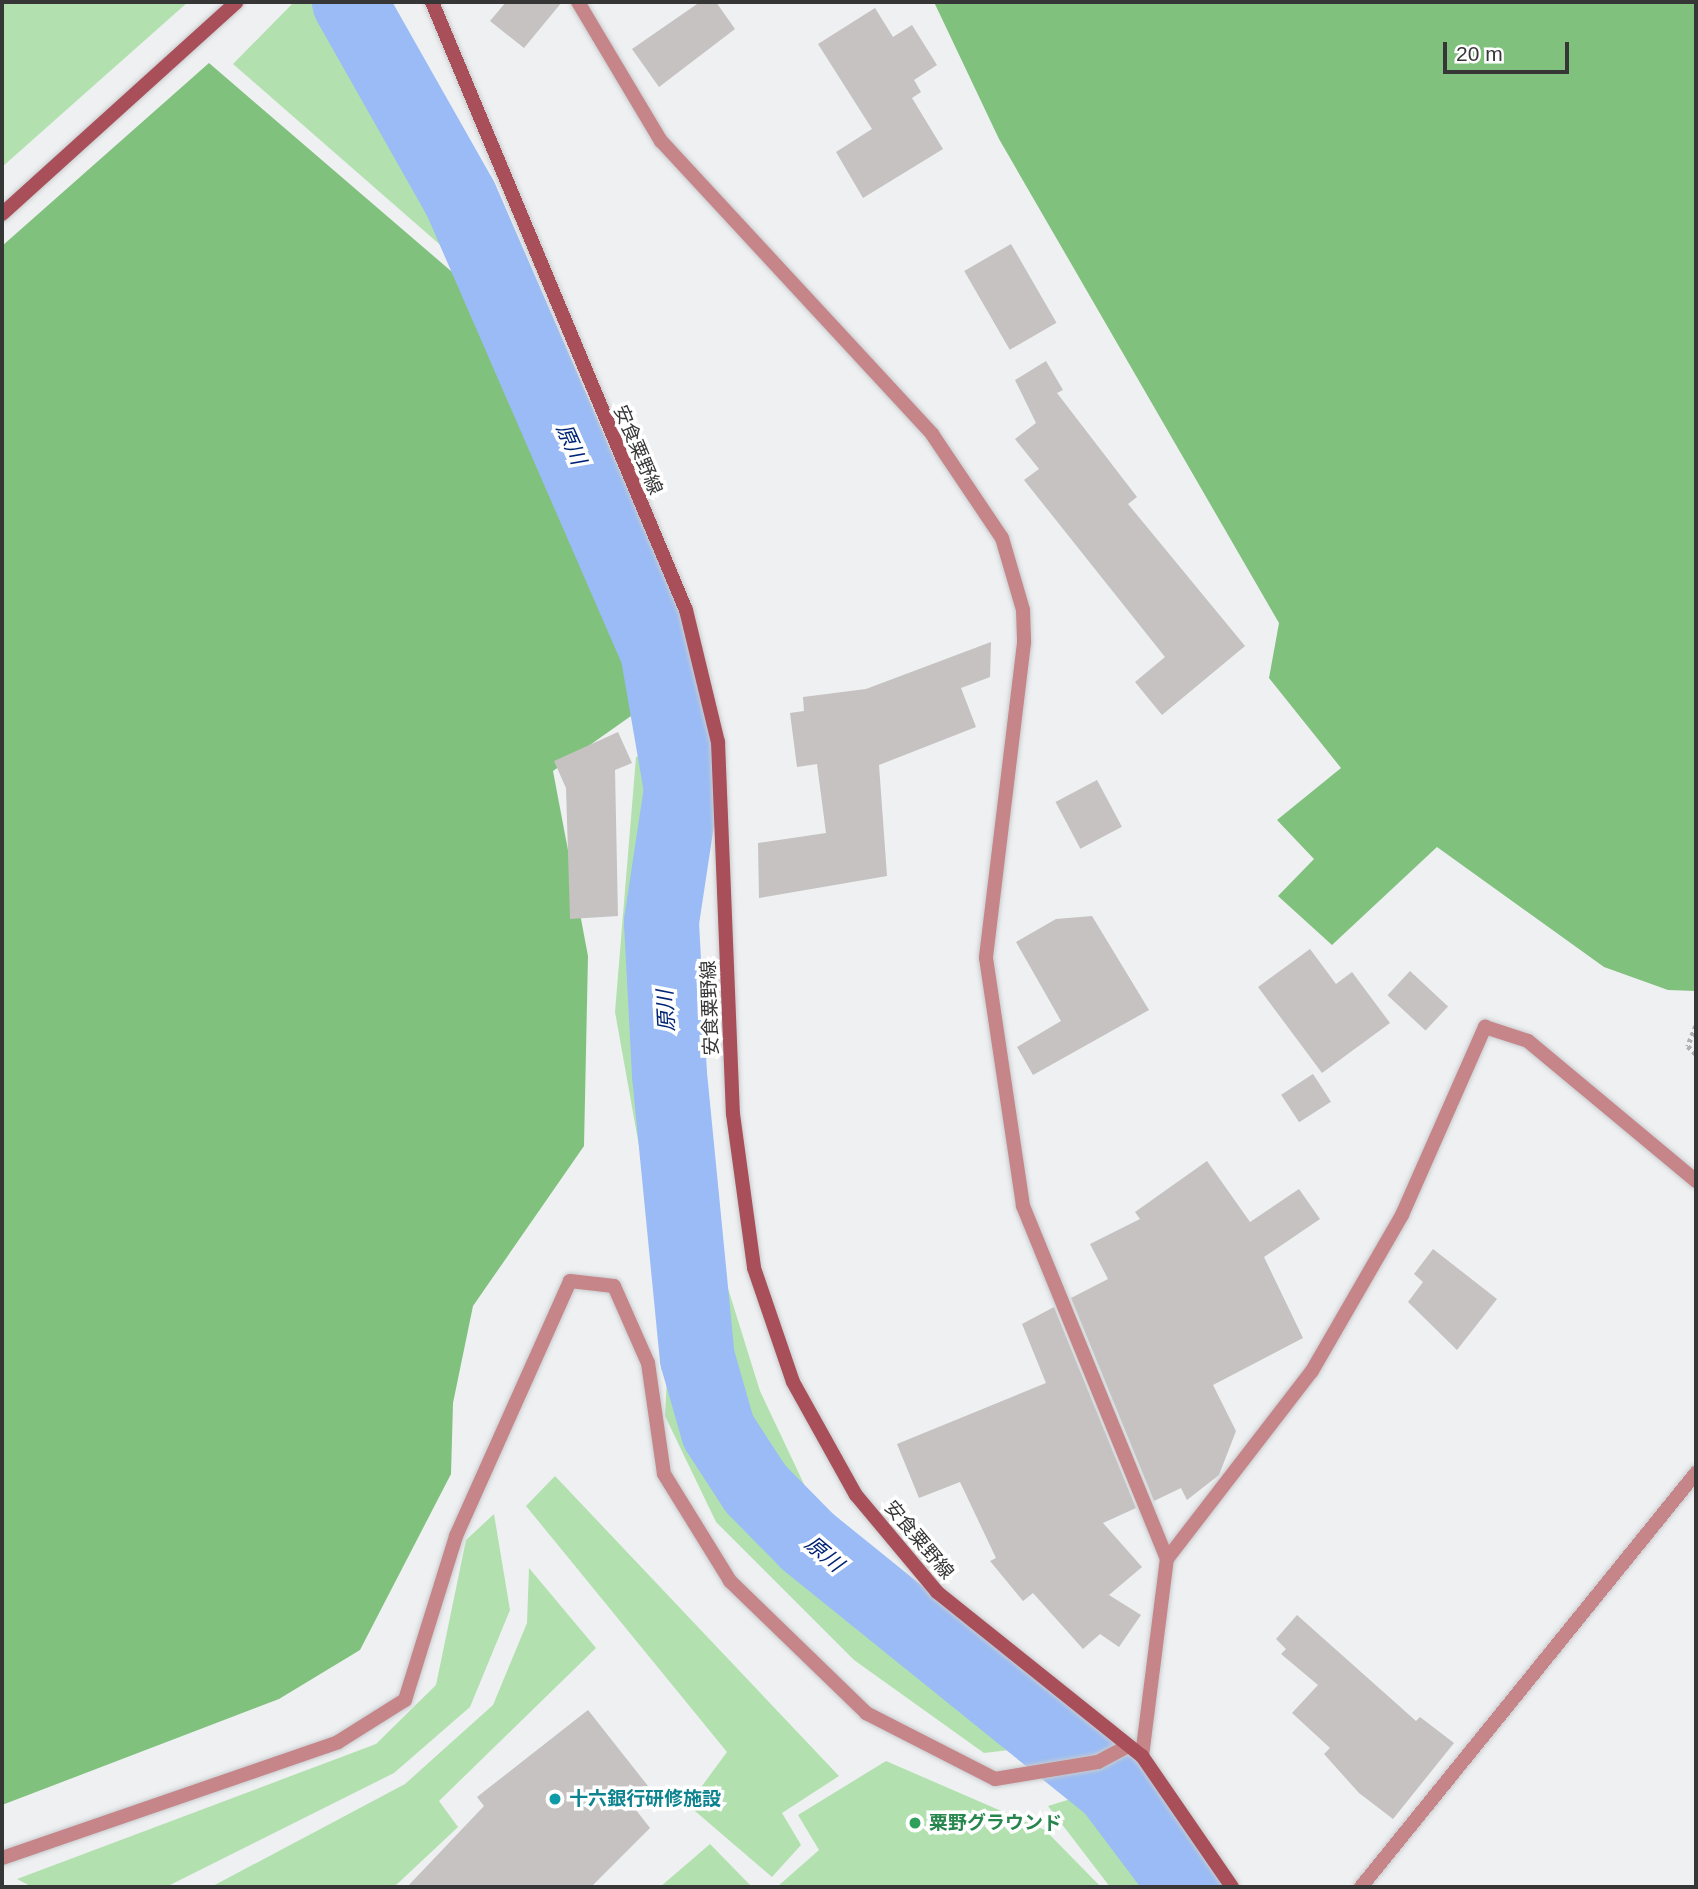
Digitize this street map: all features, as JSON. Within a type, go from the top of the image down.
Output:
[{"type":"main road","points":[[2,214],[237,2]]},
{"type":"main road","name":"安食粟野線","points":[[432,2],[686,610],[718,742],[733,1114],[754,1268],[793,1382],[856,1496],[936,1592],[1142,1756],[1232,1887]]},
{"type":"street","points":[[578,2],[661,141],[932,434],[1002,538],[1023,610],[1024,643],[986,958],[1023,1206],[1167,1559],[1142,1756]]},
{"type":"street","points":[[1167,1559],[1312,1371],[1402,1215],[1485,1027],[1528,1041],[1696,1181]]},
{"type":"street","points":[[2,1858],[338,1742],[405,1700],[456,1535],[570,1281],[614,1286],[648,1363],[664,1475],[730,1581],[866,1713],[995,1779],[1024,1778],[1098,1762],[1128,1746]]},
{"type":"street","points":[[1361,1887],[1696,1474]]},
{"type":"path","points":[[1696,1026],[1688,1046],[1696,1054]]},
{"type":"green space","points":[[2,2],[188,2],[2,167]]},
{"type":"green space","points":[[294,2],[383,2],[491,260],[493,291],[233,64]]},
{"type":"green space","points":[[934,2],[1696,2],[1696,991],[1668,990],[1604,967],[1437,847],[1332,945],[1278,896],[1314,859],[1277,820],[1341,768],[1269,678],[1279,623],[999,139]]},
{"type":"green space","points":[[209,63],[487,302],[595,533],[648,704],[553,771],[588,956],[584,1146],[473,1306],[453,1403],[451,1474],[360,1650],[279,1699],[2,1805],[2,246]]},
{"type":"green space","points":[[680,746],[698,1102],[716,1250],[760,1391],[811,1499],[889,1581],[1068,1743],[984,1753],[854,1660],[716,1522],[665,1416],[670,1319],[615,1012],[636,757]]},
{"type":"green space","points":[[555,1476],[839,1776],[782,1813],[801,1845],[772,1877],[688,1805],[727,1752],[526,1506]]},
{"type":"green space","points":[[494,1514],[510,1610],[470,1707],[394,1773],[166,1887],[32,1887],[17,1879],[376,1744],[436,1685],[466,1540]]},
{"type":"green space","points":[[529,1568],[596,1648],[439,1801],[458,1827],[394,1887],[211,1887],[405,1784],[493,1705],[527,1623]]},
{"type":"green space","name":"粟野グラウンド","points":[[886,1761],[1045,1830],[1101,1887],[777,1887],[819,1850],[798,1815]]},
{"type":"green space","points":[[1120,1784],[1196,1887],[1110,1887],[1048,1806]]},
{"type":"green space","points":[[710,1844],[752,1887],[660,1887]]},
{"type":"building","points":[[506,2],[562,2],[524,48],[490,21]]},
{"type":"building","points":[[700,2],[716,2],[735,29],[659,87],[632,49]]},
{"type":"building","points":[[875,8],[893,37],[912,25],[937,65],[914,80],[921,92],[912,98],[943,149],[863,198],[836,152],[872,129],[818,44]]},
{"type":"building","points":[[1011,244],[1056,323],[1010,350],[964,271]]},
{"type":"building","points":[[1046,361],[1063,390],[1057,393],[1137,497],[1128,504],[1245,646],[1162,715],[1135,682],[1165,657],[1024,480],[1039,469],[1015,439],[1036,423],[1015,380]]},
{"type":"building","points":[[991,642],[990,677],[961,688],[976,727],[879,765],[887,876],[759,898],[758,843],[826,833],[817,764],[797,767],[790,713],[804,711],[803,697],[866,689]]},
{"type":"building","points":[[618,732],[632,763],[615,770],[618,916],[570,919],[566,788],[554,761]]},
{"type":"building","points":[[1097,780],[1122,827],[1080,849],[1056,802]]},
{"type":"building","points":[[1092,916],[1149,1010],[1033,1075],[1017,1047],[1061,1021],[1016,942],[1056,919]]},
{"type":"building","points":[[1310,949],[1336,984],[1352,972],[1390,1023],[1322,1073],[1258,987]]},
{"type":"building","points":[[1410,971],[1448,1006],[1426,1031],[1387,995]]},
{"type":"building","points":[[1313,1074],[1331,1102],[1299,1122],[1281,1095]]},
{"type":"building","points":[[1207,1161],[1250,1222],[1299,1189],[1320,1219],[1264,1257],[1303,1338],[1213,1385],[1236,1431],[1219,1475],[1187,1500],[1181,1488],[1154,1501],[1071,1298],[1108,1279],[1090,1244],[1140,1219],[1135,1212]]},
{"type":"building","points":[[1433,1249],[1497,1299],[1457,1350],[1408,1302],[1423,1282],[1414,1274]]},
{"type":"building","points":[[1054,1307],[1136,1508],[1103,1523],[1142,1567],[1109,1595],[1141,1615],[1119,1647],[1100,1634],[1083,1649],[1033,1593],[1023,1601],[990,1561],[996,1558],[960,1482],[919,1498],[897,1444],[1046,1383],[1022,1324]]},
{"type":"building","points":[[1297,1615],[1416,1721],[1420,1717],[1454,1743],[1393,1819],[1359,1793],[1324,1754],[1330,1748],[1292,1713],[1318,1685],[1281,1654],[1286,1649],[1276,1639]]},
{"type":"building","name":"十六銀行研修施設","points":[[588,1710],[648,1786],[629,1801],[650,1828],[591,1887],[407,1887],[484,1806],[477,1797]]},
{"type":"waterway","name":"原川","points":[[349,2],[460,198],[657,650],[681,789],[661,922],[669,1074],[697,1358],[718,1431],[755,1488],[807,1541],[1111,1786],[1187,1887]]},
{"type":"place","name":"十六銀行研修施設","points":[[555,1799]]},
{"type":"place","name":"粟野グラウンド","points":[[915,1823]]}]
